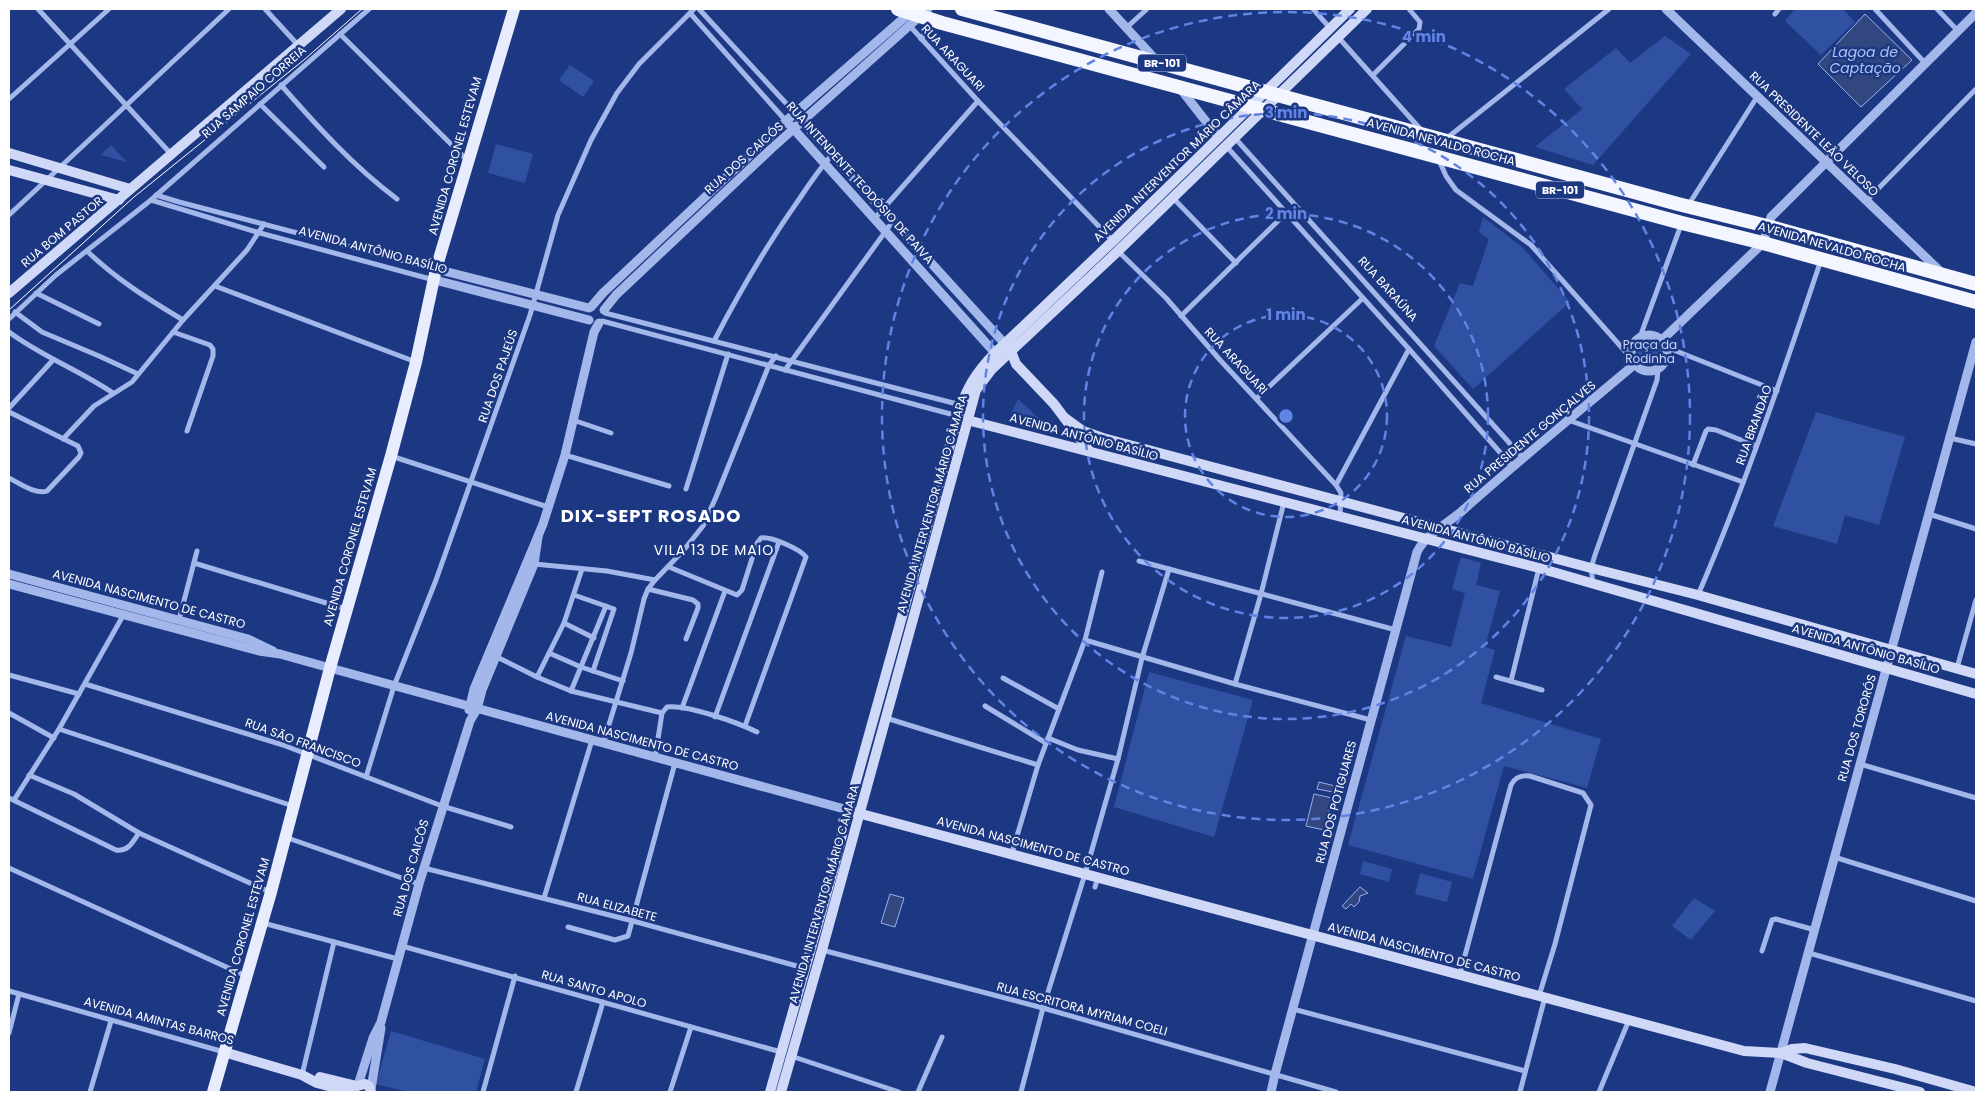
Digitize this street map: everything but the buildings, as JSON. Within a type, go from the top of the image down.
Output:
[{"type":"highway","name":"AVENIDA NEVALDO ROCHA","points":[[962,9],[1976,284]]},
{"type":"highway","name":"AVENIDA NEVALDO ROCHA","points":[[914,15],[1976,302]]},
{"type":"main road","name":"RUA SAMPAIO CORREIA","points":[[130,190],[341,9]]},
{"type":"main road","name":"AVENIDA CORONEL ESTEVAM","points":[[213,1092],[271,892],[346,609],[416,362],[435,275],[514,9]]},
{"type":"main road","name":"AVENIDA INTERVENTOR MÁRIO CÂMARA","points":[[962,418],[961,405],[964,395],[974,378],[999,356],[1113,241],[1257,108],[1330,28],[1350,9]]},
{"type":"main road","name":"AVENIDA INTERVENTOR MÁRIO CÂMARA","points":[[1271,94],[1338,37],[1367,9]]},
{"type":"main road","name":"AVENIDA INTERVENTOR MÁRIO CÂMARA","points":[[1008,347],[1118,251],[1173,198],[1222,142],[1234,137],[1257,108]]},
{"type":"main road","points":[[9,153],[130,190]]},
{"type":"main road","points":[[9,170],[119,200]]},
{"type":"main road","name":"RUA BOM PASTOR","points":[[9,293],[130,190]]},
{"type":"main road","name":"RUA INTENDENTE TEODÓSIO DE PAIVA","points":[[1008,347],[1016,364],[1065,418],[1090,452]]},
{"type":"main road","name":"AVENIDA INTERVENTOR MÁRIO CÂMARA","points":[[781,1092],[786,1054],[804,968],[833,871],[848,810],[918,562],[962,418],[976,390],[999,356]]},
{"type":"main road","name":"RUA INTENDENTE TEODÓSIO DE PAIVA","points":[[999,356],[1016,364]]},
{"type":"main road","name":"AVENIDA ANTÔNIO BASÍLIO","points":[[962,418],[1539,568],[1976,694]]},
{"type":"main road","name":"AVENIDA ANTÔNIO BASÍLIO","points":[[1065,418],[1083,431],[1097,437],[1698,595],[1976,674]]},
{"type":"main road","name":"AVENIDA INTERVENTOR MÁRIO CÂMARA","points":[[770,1092],[786,1054],[822,950],[886,718],[918,562]]},
{"type":"main road","name":"AVENIDA NASCIMENTO DE CASTRO","points":[[848,810],[1085,874],[1097,882],[1312,935],[1744,1051],[1781,1053],[1807,1063],[1920,1092]]},
{"type":"main road","name":"AVENIDA NASCIMENTO DE CASTRO","points":[[1781,1053],[1792,1049],[1805,1048],[1895,1069],[1976,1092]]},
{"type":"main road","name":"AVENIDA AMINTAS BARROS","points":[[224,1052],[302,1075],[317,1083],[355,1089],[365,1084],[372,1091]]},
{"type":"main road","points":[[1895,1069],[1904,1087]]},
{"type":"street","points":[[38,9],[172,154]]},
{"type":"street","points":[[9,99],[109,9]]},
{"type":"street","points":[[9,215],[229,9]]},
{"type":"street","points":[[265,9],[299,46]]},
{"type":"street","name":"RUA SAMPAIO CORREIA","points":[[9,319],[14,312],[36,293],[151,200],[280,85],[370,9]]},
{"type":"street","name":"RUA INTENDENTE TEODÓSIO DE PAIVA","points":[[699,9],[1008,347]]},
{"type":"street","points":[[1109,9],[1157,62]]},
{"type":"street","points":[[1126,28],[1147,9]]},
{"type":"street","points":[[1313,9],[1330,28]]},
{"type":"street","points":[[1373,75],[1419,30],[1420,22],[1409,9]]},
{"type":"street","points":[[1444,140],[1609,9]]},
{"type":"street","name":"RUA PRESIDENTE LEÃO VELOSO","points":[[1666,9],[1866,202],[1946,276]]},
{"type":"street","points":[[1775,14],[1778,9]]},
{"type":"street","points":[[1875,9],[1925,63]]},
{"type":"street","points":[[1937,9],[1958,31]]},
{"type":"street","name":"RUA INTENDENTE TEODÓSIO DE PAIVA","points":[[692,11],[786,121],[999,356]]},
{"type":"street","name":"RUA DOS PAJEÚS","points":[[366,777],[394,686],[471,483],[533,304],[558,216],[604,114],[617,93],[639,64],[692,11]]},
{"type":"street","points":[[1438,157],[1446,176],[1456,190],[1531,245],[1633,361],[1648,371],[1658,368],[1665,361],[1664,343],[1763,243],[1771,217],[1976,13]]},
{"type":"street","points":[[914,15],[921,39]]},
{"type":"street","name":"RUA DOS CAICÓS","points":[[492,655],[534,564],[538,537],[564,455],[599,318],[616,295],[767,146],[786,121],[914,15]]},
{"type":"street","name":"RUA DOS CAICÓS","points":[[590,308],[603,292],[767,146],[802,122],[914,15]]},
{"type":"street","name":"RUA ARAGUARI","points":[[914,15],[921,39],[1113,241]]},
{"type":"street","points":[[340,34],[469,162]]},
{"type":"street","points":[[1338,37],[1426,136]]},
{"type":"street","points":[[280,85],[356,166],[397,199]]},
{"type":"street","name":"RUA BARAÚNA","points":[[1179,87],[1222,142],[1512,466]]},
{"type":"street","points":[[1866,202],[1976,89]]},
{"type":"street","points":[[1688,206],[1757,97]]},
{"type":"street","points":[[875,218],[978,101]]},
{"type":"street","points":[[260,104],[324,167]]},
{"type":"street","name":"RUA BARAÚNA","points":[[1234,137],[1523,458]]},
{"type":"street","points":[[714,341],[760,259],[788,214],[824,163],[832,155]]},
{"type":"street","name":"AVENIDA ANTÔNIO BASÍLIO","points":[[156,195],[264,224],[533,304],[714,341],[961,405]]},
{"type":"street","points":[[1173,198],[1236,263]]},
{"type":"street","name":"AVENIDA ANTÔNIO BASÍLIO","points":[[151,200],[260,233],[435,275],[536,294],[590,308],[600,306],[599,318]]},
{"type":"street","points":[[1182,316],[1286,213]]},
{"type":"street","points":[[785,370],[893,221]]},
{"type":"street","points":[[1633,361],[1632,346],[1640,337],[1682,223]]},
{"type":"street","points":[[62,439],[94,406],[132,382],[183,320],[247,250],[260,233],[264,224]]},
{"type":"street","points":[[1326,258],[1336,249]]},
{"type":"street","points":[[912,259],[920,250]]},
{"type":"street","points":[[87,251],[132,289],[183,320]]},
{"type":"street","name":"RUA ARAGUARI","points":[[1118,251],[1182,316],[1336,485],[1340,493],[1340,516]]},
{"type":"street","name":"RUA BRANDÂO","points":[[1698,595],[1777,391],[1821,260]]},
{"type":"street","points":[[215,286],[416,362]]},
{"type":"street","points":[[36,293],[100,324]]},
{"type":"street","points":[[1257,398],[1363,298]]},
{"type":"street","points":[[590,308],[587,314],[599,318]]},
{"type":"street","points":[[14,312],[42,332],[138,374]]},
{"type":"street","name":"AVENIDA ANTÔNIO BASÍLIO","points":[[599,318],[962,418]]},
{"type":"street","points":[[9,332],[53,360],[113,393]]},
{"type":"street","points":[[173,332],[210,344],[214,349],[214,356],[187,431]]},
{"type":"street","points":[[1640,337],[1652,334],[1664,343],[1777,391]]},
{"type":"street","name":"RUA DOS TORORÓS","points":[[1770,1092],[1976,342]]},
{"type":"street","points":[[1336,485],[1409,349]]},
{"type":"street","points":[[686,489],[728,354]]},
{"type":"street","points":[[603,744],[623,681],[648,589],[694,537],[709,514],[769,365],[776,356]]},
{"type":"street","points":[[9,408],[53,360]]},
{"type":"street","name":"RUA PRESIDENTE GONÇALVES","points":[[1441,528],[1568,420],[1633,361]]},
{"type":"street","points":[[1593,583],[1591,568],[1657,380],[1658,368]]},
{"type":"street","points":[[9,412],[78,446],[81,453],[48,491],[42,493],[9,478]]},
{"type":"street","points":[[572,420],[611,433]]},
{"type":"street","points":[[1568,420],[1743,482]]},
{"type":"street","points":[[1693,465],[1706,431],[1711,428],[1756,446]]},
{"type":"street","points":[[1950,438],[1976,444]]},
{"type":"street","points":[[564,455],[669,486]]},
{"type":"street","points":[[390,456],[548,507]]},
{"type":"street","points":[[1235,684],[1261,594],[1284,502]]},
{"type":"street","points":[[1930,514],[1976,529]]},
{"type":"street","name":"RUA DOS POTIGUARES","points":[[1271,1092],[1274,1074],[1417,552],[1426,539],[1441,528]]},
{"type":"street","name":"RUA DOS CAICÓS","points":[[355,1089],[373,1038],[381,1022],[419,884],[473,708],[482,690],[492,655],[530,551],[538,537]]},
{"type":"street","points":[[669,567],[725,591],[737,594],[741,592],[745,584],[757,543],[761,538],[768,538],[802,552],[806,560],[746,726]]},
{"type":"street","points":[[715,717],[779,542]]},
{"type":"street","points":[[179,620],[197,552]]},
{"type":"street","points":[[1139,561],[1396,630]]},
{"type":"street","points":[[194,563],[346,609]]},
{"type":"street","points":[[534,564],[621,573],[655,580]]},
{"type":"street","points":[[1511,681],[1539,568]]},
{"type":"street","points":[[537,677],[564,623],[582,569]]},
{"type":"street","points":[[1021,1092],[1042,1008],[1085,874],[1118,759],[1142,658],[1169,569]]},
{"type":"street","points":[[1012,853],[1038,765],[1085,640],[1102,572]]},
{"type":"street","name":"AVENIDA NASCIMENTO DE CASTRO","points":[[9,574],[259,651],[280,654],[848,810]]},
{"type":"street","name":"AVENIDA NASCIMENTO DE CASTRO","points":[[9,584],[126,611],[179,620],[248,639],[280,654]]},
{"type":"street","points":[[648,589],[696,602],[698,608],[686,639]]},
{"type":"street","points":[[682,708],[725,591]]},
{"type":"street","points":[[574,595],[614,608],[593,671]]},
{"type":"street","points":[[1957,668],[1976,600]]},
{"type":"street","points":[[571,691],[606,606]]},
{"type":"street","points":[[126,611],[54,738],[11,799],[116,850],[129,847],[139,833]]},
{"type":"street","points":[[564,623],[594,638]]},
{"type":"street","points":[[1085,640],[1142,658],[1371,720]]},
{"type":"street","points":[[549,653],[581,667],[623,681]]},
{"type":"street","points":[[492,655],[571,691],[616,700],[662,713]]},
{"type":"street","points":[[9,675],[79,694]]},
{"type":"street","points":[[1496,677],[1542,690]]},
{"type":"street","points":[[1003,678],[1059,709]]},
{"type":"street","name":"RUA SÃO FRANCISCO","points":[[85,684],[283,745],[442,806],[511,828]]},
{"type":"street","points":[[654,758],[662,713],[667,707],[674,706],[715,717],[746,726],[757,732]]},
{"type":"street","points":[[985,706],[1047,741],[1118,759]]},
{"type":"street","points":[[9,713],[54,738]]},
{"type":"street","points":[[886,718],[1038,765]]},
{"type":"street","points":[[59,729],[293,806]]},
{"type":"street","points":[[544,898],[592,740]]},
{"type":"street","points":[[568,927],[616,940],[628,936],[675,763]]},
{"type":"street","points":[[1860,764],[1976,798]]},
{"type":"street","points":[[28,776],[74,794],[139,833],[271,892]]},
{"type":"street","points":[[1460,974],[1513,781],[1523,776],[1530,776],[1583,794],[1589,800],[1591,809],[1542,996],[1520,1092]]},
{"type":"street","points":[[285,837],[419,884]]},
{"type":"street","points":[[1834,857],[1976,901]]},
{"type":"street","points":[[9,868],[246,976]]},
{"type":"street","name":"RUA ELIZABETE","points":[[424,868],[633,921],[804,968]]},
{"type":"street","points":[[1762,951],[1772,920],[1776,918],[1815,930]]},
{"type":"street","points":[[262,923],[398,959]]},
{"type":"street","points":[[302,1075],[334,942]]},
{"type":"street","name":"RUA SANTO APOLO","points":[[402,946],[515,976],[786,1054],[899,1092]]},
{"type":"street","name":"RUA ESCRITORA MYRIAM COELI","points":[[822,950],[1042,1008],[1336,1092]]},
{"type":"street","points":[[1809,953],[1976,1001]]},
{"type":"street","points":[[483,1092],[515,976]]},
{"type":"street","name":"AVENIDA AMINTAS BARROS","points":[[9,991],[224,1052]]},
{"type":"street","points":[[9,1033],[19,994]]},
{"type":"street","points":[[576,1092],[603,1002]]},
{"type":"street","points":[[1293,1009],[1525,1071]]},
{"type":"street","points":[[1599,1092],[1629,1020]]},
{"type":"street","points":[[90,1092],[111,1021]]},
{"type":"street","name":"RUA DOS CAICÓS","points":[[372,1091],[381,1022]]},
{"type":"street","points":[[670,1092],[691,1027]]},
{"type":"street","points":[[918,1092],[942,1037]]},
{"type":"green space","points":[[1795,9],[1843,9],[1855,22],[1821,55],[1785,21]]},
{"type":"green space","points":[[1665,36],[1691,54],[1593,165],[1535,147],[1582,109],[1564,89],[1616,48],[1630,63]]},
{"type":"green space","points":[[570,65],[594,81],[583,97],[559,80]]},
{"type":"green space","points":[[496,144],[533,154],[525,183],[488,173]]},
{"type":"green space","points":[[111,145],[127,162],[101,155]]},
{"type":"green space","points":[[1483,217],[1523,248],[1570,302],[1473,389],[1434,346],[1460,283],[1473,286],[1489,239],[1479,232]]},
{"type":"green space","name":"Praça da Rodinha","points":[[1650,339],[1660,342],[1663,352],[1660,362],[1650,365],[1640,362],[1637,352],[1640,342]]},
{"type":"green space","points":[[1018,399],[1043,422],[1011,414]]},
{"type":"green space","points":[[1816,412],[1905,437],[1879,525],[1845,515],[1837,544],[1773,526]]},
{"type":"green space","points":[[1461,557],[1481,563],[1476,585],[1500,591],[1485,647],[1495,650],[1481,703],[1601,739],[1587,788],[1504,766],[1473,879],[1348,845],[1406,636],[1451,647],[1465,593],[1452,589]]},
{"type":"green space","points":[[1149,672],[1253,700],[1214,837],[1114,807]]},
{"type":"green space","points":[[1363,861],[1392,869],[1389,882],[1360,874]]},
{"type":"green space","points":[[1420,873],[1452,882],[1447,902],[1415,894]]},
{"type":"green space","points":[[1694,898],[1715,911],[1691,940],[1672,926]]},
{"type":"green space","points":[[391,1031],[485,1059],[476,1092],[408,1092],[376,1084]]},
{"type":"water","name":"Lagoa de Captação","points":[[1865,14],[1912,60],[1861,107],[1818,64]]},
{"type":"water","points":[[1319,782],[1335,786],[1333,792],[1317,789]]},
{"type":"water","points":[[1314,794],[1332,798],[1324,830],[1306,826]]},
{"type":"water","points":[[1360,887],[1368,893],[1360,896],[1359,902],[1354,907],[1351,904],[1346,909],[1342,906]]},
{"type":"water","points":[[890,894],[904,898],[895,927],[881,923]]},
{"type":"tram line","points":[[9,310],[134,197],[305,59],[362,9]]},
{"type":"district","name":"DIX-SEPT ROSADO","points":[[651,516]]},
{"type":"district","name":"VILA 13 DE MAIO","points":[[714,550]]}]
